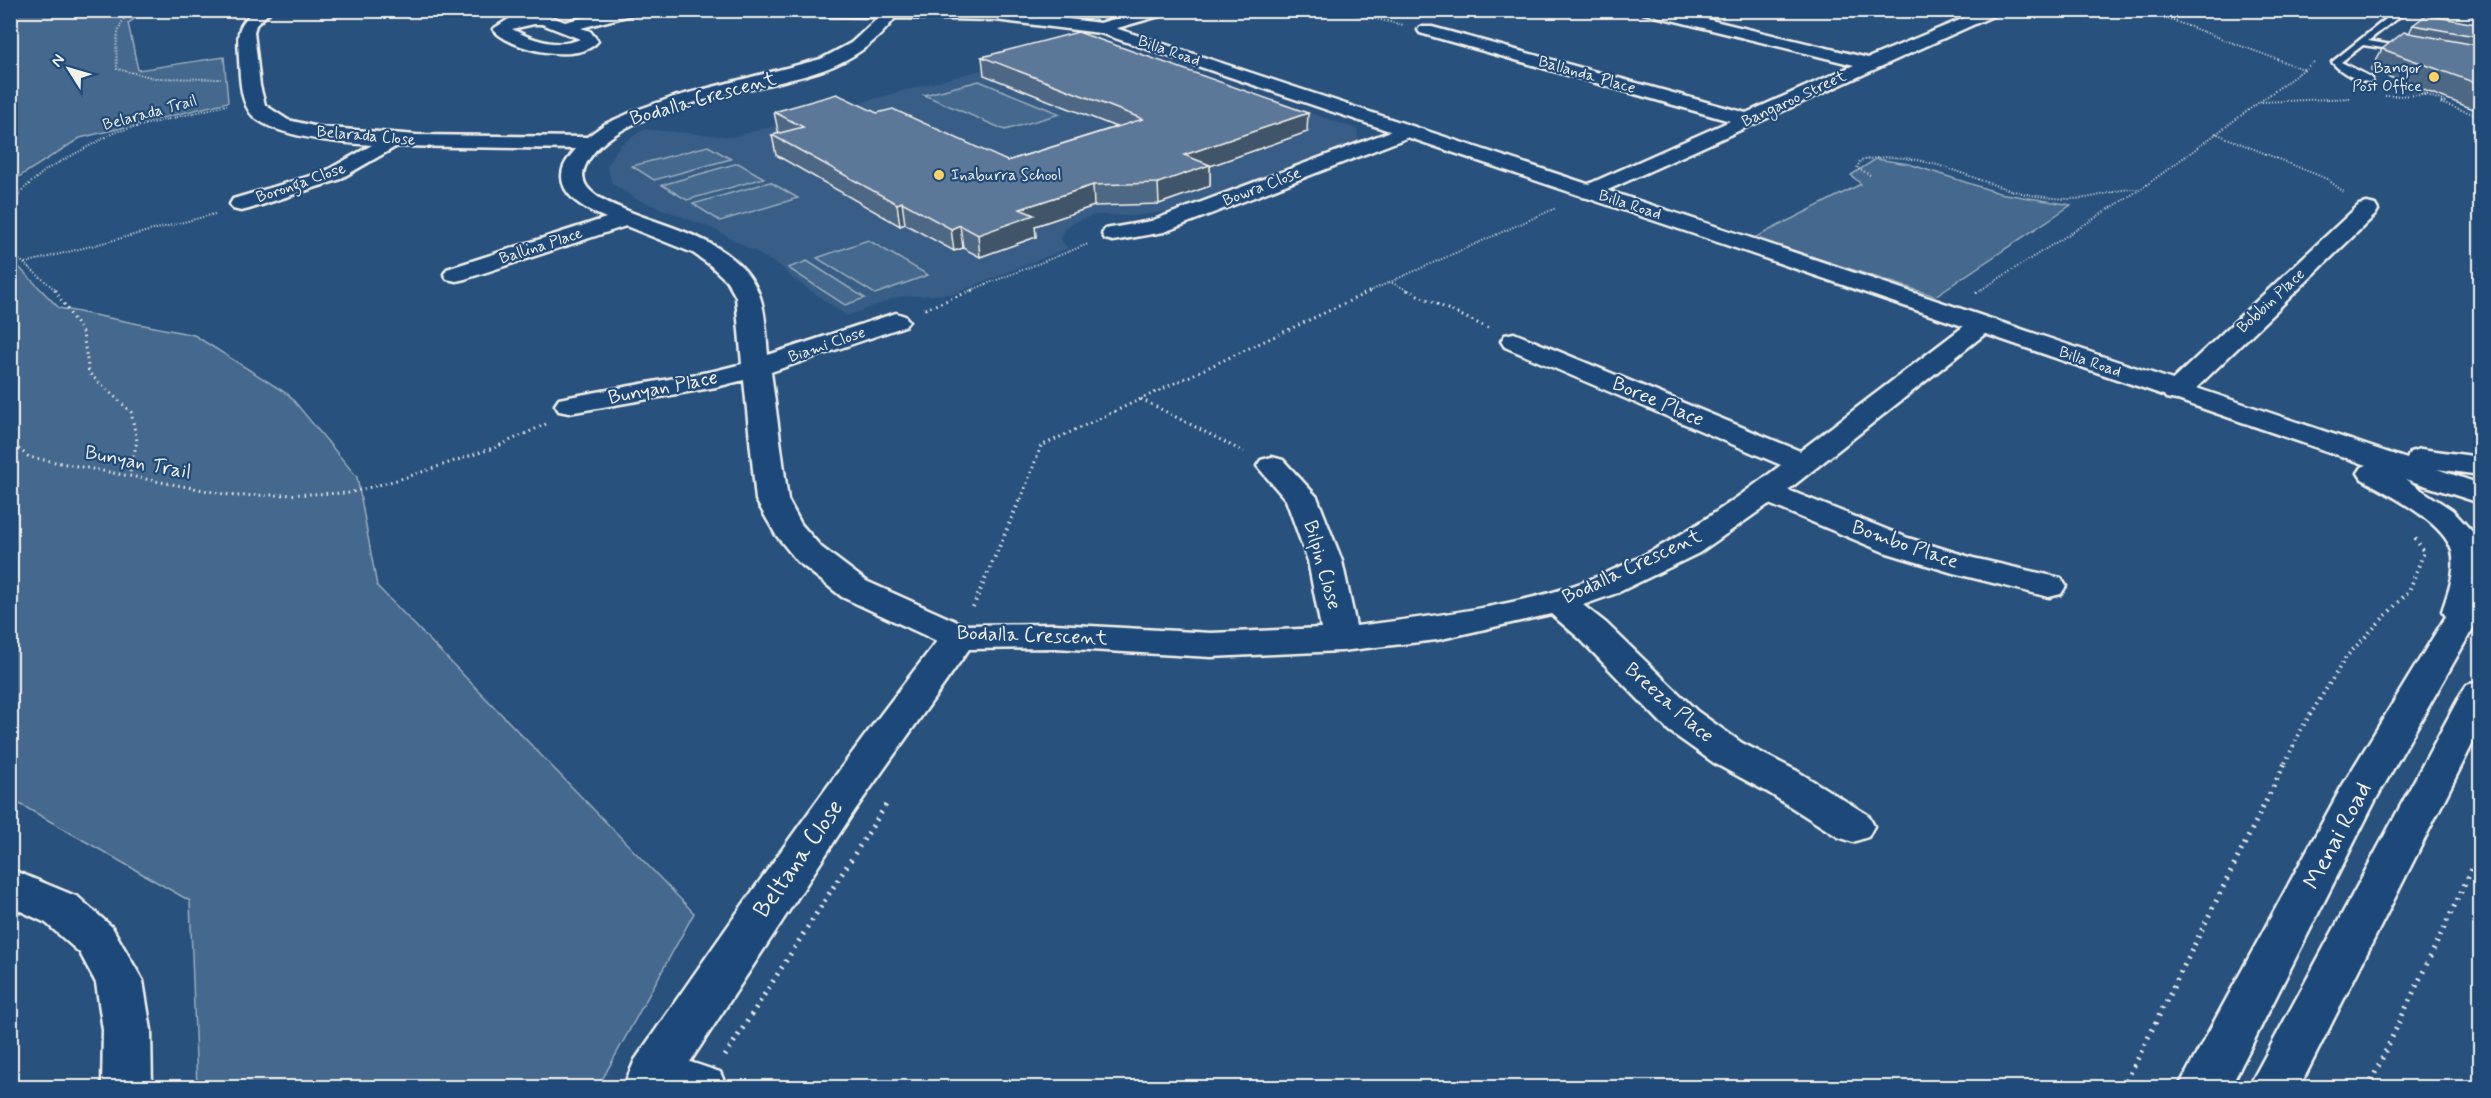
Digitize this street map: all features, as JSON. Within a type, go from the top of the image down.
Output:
[{"type":"street","points":[[254,100],[247,27],[255,16],[265,10]]},
{"type":"street","points":[[564,27],[633,10]]},
{"type":"street","name":"Billa Road","points":[[761,10],[995,15],[1062,21],[1100,28],[2481,494]]},
{"type":"street","points":[[1100,28],[1165,10]]},
{"type":"street","points":[[1648,10],[1871,64]]},
{"type":"street","name":"Bangaroo Street","points":[[1590,192],[1871,64],[1999,10]]},
{"type":"street","points":[[2433,10],[2481,24]]},
{"type":"street","name":"Bodalla Crescent","points":[[890,14],[876,32],[854,51],[838,59],[652,110],[609,129],[589,143],[576,160],[572,172],[573,183],[584,197],[625,219],[707,252],[735,274],[748,297],[772,500],[787,528],[808,554],[855,589],[959,637],[1055,636],[1211,645],[1341,639],[1437,627],[1558,602],[1605,585],[1687,546],[1766,492],[1981,325]]},
{"type":"street","name":"Ballanda Place","points":[[1426,30],[1749,120]]},
{"type":"street","name":"Belarada Close","points":[[254,100],[261,112],[278,123],[310,132],[392,141],[589,143]]},
{"type":"street","name":"Bowra Close","points":[[1113,234],[1156,227],[1407,131]]},
{"type":"street","name":"Boronga Close","points":[[241,204],[275,191],[330,176],[392,141]]},
{"type":"street","name":"Bobbin Place","points":[[2176,392],[2367,210]]},
{"type":"street","name":"Ballina Place","points":[[456,274],[625,219]]},
{"type":"street","name":"Biami Close","points":[[757,368],[896,321]]},
{"type":"street","name":"Boree Place","points":[[1514,341],[1802,463]]},
{"type":"street","name":"Bunyan Place","points":[[576,404],[716,379],[757,368]]},
{"type":"street","points":[[2230,410],[2324,437],[2388,452],[2481,466]]},
{"type":"street","points":[[2230,410],[2368,470],[2437,513],[2458,533],[2468,552],[2468,571],[2464,596],[2452,635]]},
{"type":"street","name":"Bilpin Close","points":[[1272,466],[1301,497],[1325,561],[1341,639]]},
{"type":"street","name":"Bombo Place","points":[[1766,492],[1896,545],[1965,566],[2049,586]]},
{"type":"street","name":"Menai Road","points":[[2203,1088],[2240,1023],[2356,799],[2481,588]]},
{"type":"street","name":"Breeza Place","points":[[1558,602],[1593,631],[1683,721],[1728,753],[1783,782],[1853,826]]},
{"type":"street","name":"Beltana Close","points":[[651,1082],[795,864],[910,701],[959,637]]},
{"type":"street","points":[[2273,1088],[2411,822],[2481,694]]},
{"type":"street","points":[[10,886],[62,910],[96,940],[102,950],[119,981],[127,1030],[127,1088]]},
{"type":"street","points":[[651,1082],[713,1073]]},
{"type":"lane","points":[[1048,10],[1062,21]]},
{"type":"lane","points":[[2369,80],[2342,68],[2336,62],[2399,13],[2422,10]]},
{"type":"lane","points":[[2361,42],[2415,51]]},
{"type":"path","name":"Belarada Trail","points":[[132,10],[127,14],[115,41],[117,69],[138,77],[193,80],[251,75]]},
{"type":"path","points":[[1334,10],[1426,30]]},
{"type":"path","points":[[2145,10],[2304,70]]},
{"type":"path","points":[[1945,312],[2141,189],[2215,133],[2320,59]]},
{"type":"path","points":[[2427,95],[2446,102],[2440,103],[2481,116]]},
{"type":"path","name":"Belarada Trail","points":[[129,476],[137,441],[131,412],[89,373],[83,334],[58,292],[10,251],[12,213],[21,191],[47,169],[115,132],[254,100]]},
{"type":"path","points":[[2215,133],[2327,179],[2367,210]]},
{"type":"path","points":[[1869,175],[1857,168],[1860,161],[1871,157],[1890,156],[1926,162],[1988,185],[2032,195],[2086,198],[2107,194],[2123,186],[2141,189]]},
{"type":"path","points":[[24,263],[204,218],[241,204]]},
{"type":"path","points":[[959,637],[1010,526],[1041,446],[1284,330],[1557,208]]},
{"type":"path","points":[[896,321],[1113,234]]},
{"type":"path","points":[[1391,282],[1514,341]]},
{"type":"path","points":[[1141,399],[1272,466]]},
{"type":"path","name":"Bunyan Trail","points":[[10,442],[29,458],[235,496],[349,493],[404,478],[496,447],[529,433],[576,404]]},
{"type":"path","points":[[2123,1088],[2302,728],[2346,657],[2409,591],[2424,552],[2407,526]]},
{"type":"path","points":[[713,1073],[893,794]]},
{"type":"path","points":[[2368,1088],[2481,852]]},
{"type":"shaded area","points":[[11,10],[147,11],[128,23],[138,70],[224,57],[228,102],[80,138],[11,182]]},
{"type":"shaded area","points":[[1045,11],[1128,11],[1094,19]]},
{"type":"shaded area","name":"Inaburra School","points":[[1095,39],[1357,129],[1359,141],[1172,211],[1135,216],[1096,215],[1083,219],[1071,224],[1064,231],[1061,240],[1068,248],[954,294],[898,297],[847,316],[791,277],[780,266],[716,230],[636,199],[612,184],[607,166],[620,145],[644,129],[733,137]]},
{"type":"shaded area","points":[[979,81],[1060,114],[1005,130],[924,95]]},
{"type":"shaded area","points":[[708,146],[731,159],[654,180],[632,166]]},
{"type":"shaded area","points":[[1876,159],[1909,164],[1999,193],[2071,205],[1935,296],[1754,238],[1861,184],[1851,175]]},
{"type":"shaded area","points":[[738,163],[764,178],[687,200],[662,185]]},
{"type":"shaded area","points":[[770,182],[798,198],[720,221],[693,204]]},
{"type":"shaded area","points":[[868,240],[928,275],[875,294],[817,258]]},
{"type":"shaded area","points":[[11,259],[59,308],[194,335],[289,395],[357,477],[377,586],[694,913],[598,1087],[197,1087],[190,901],[11,799]]},
{"type":"shaded area","points":[[807,261],[865,298],[845,305],[788,268]]},
{"type":"building","points":[[2426,15],[2481,25],[2481,37],[2413,25]]},
{"type":"building","points":[[1078,32],[1308,113],[1184,155],[1210,165],[1158,183],[1093,185],[1020,209],[1034,215],[978,235],[960,225],[951,229],[902,202],[897,204],[772,135],[803,127],[774,112],[837,94],[877,113],[893,109],[1007,161],[1143,119],[982,57]]},
{"type":"building","points":[[2404,32],[2481,46],[2481,85],[2382,49]]},
{"type":"place","name":"Bangor Post Office","points":[[2434,77]]},
{"type":"place","name":"Inaburra School","points":[[939,175]]}]
